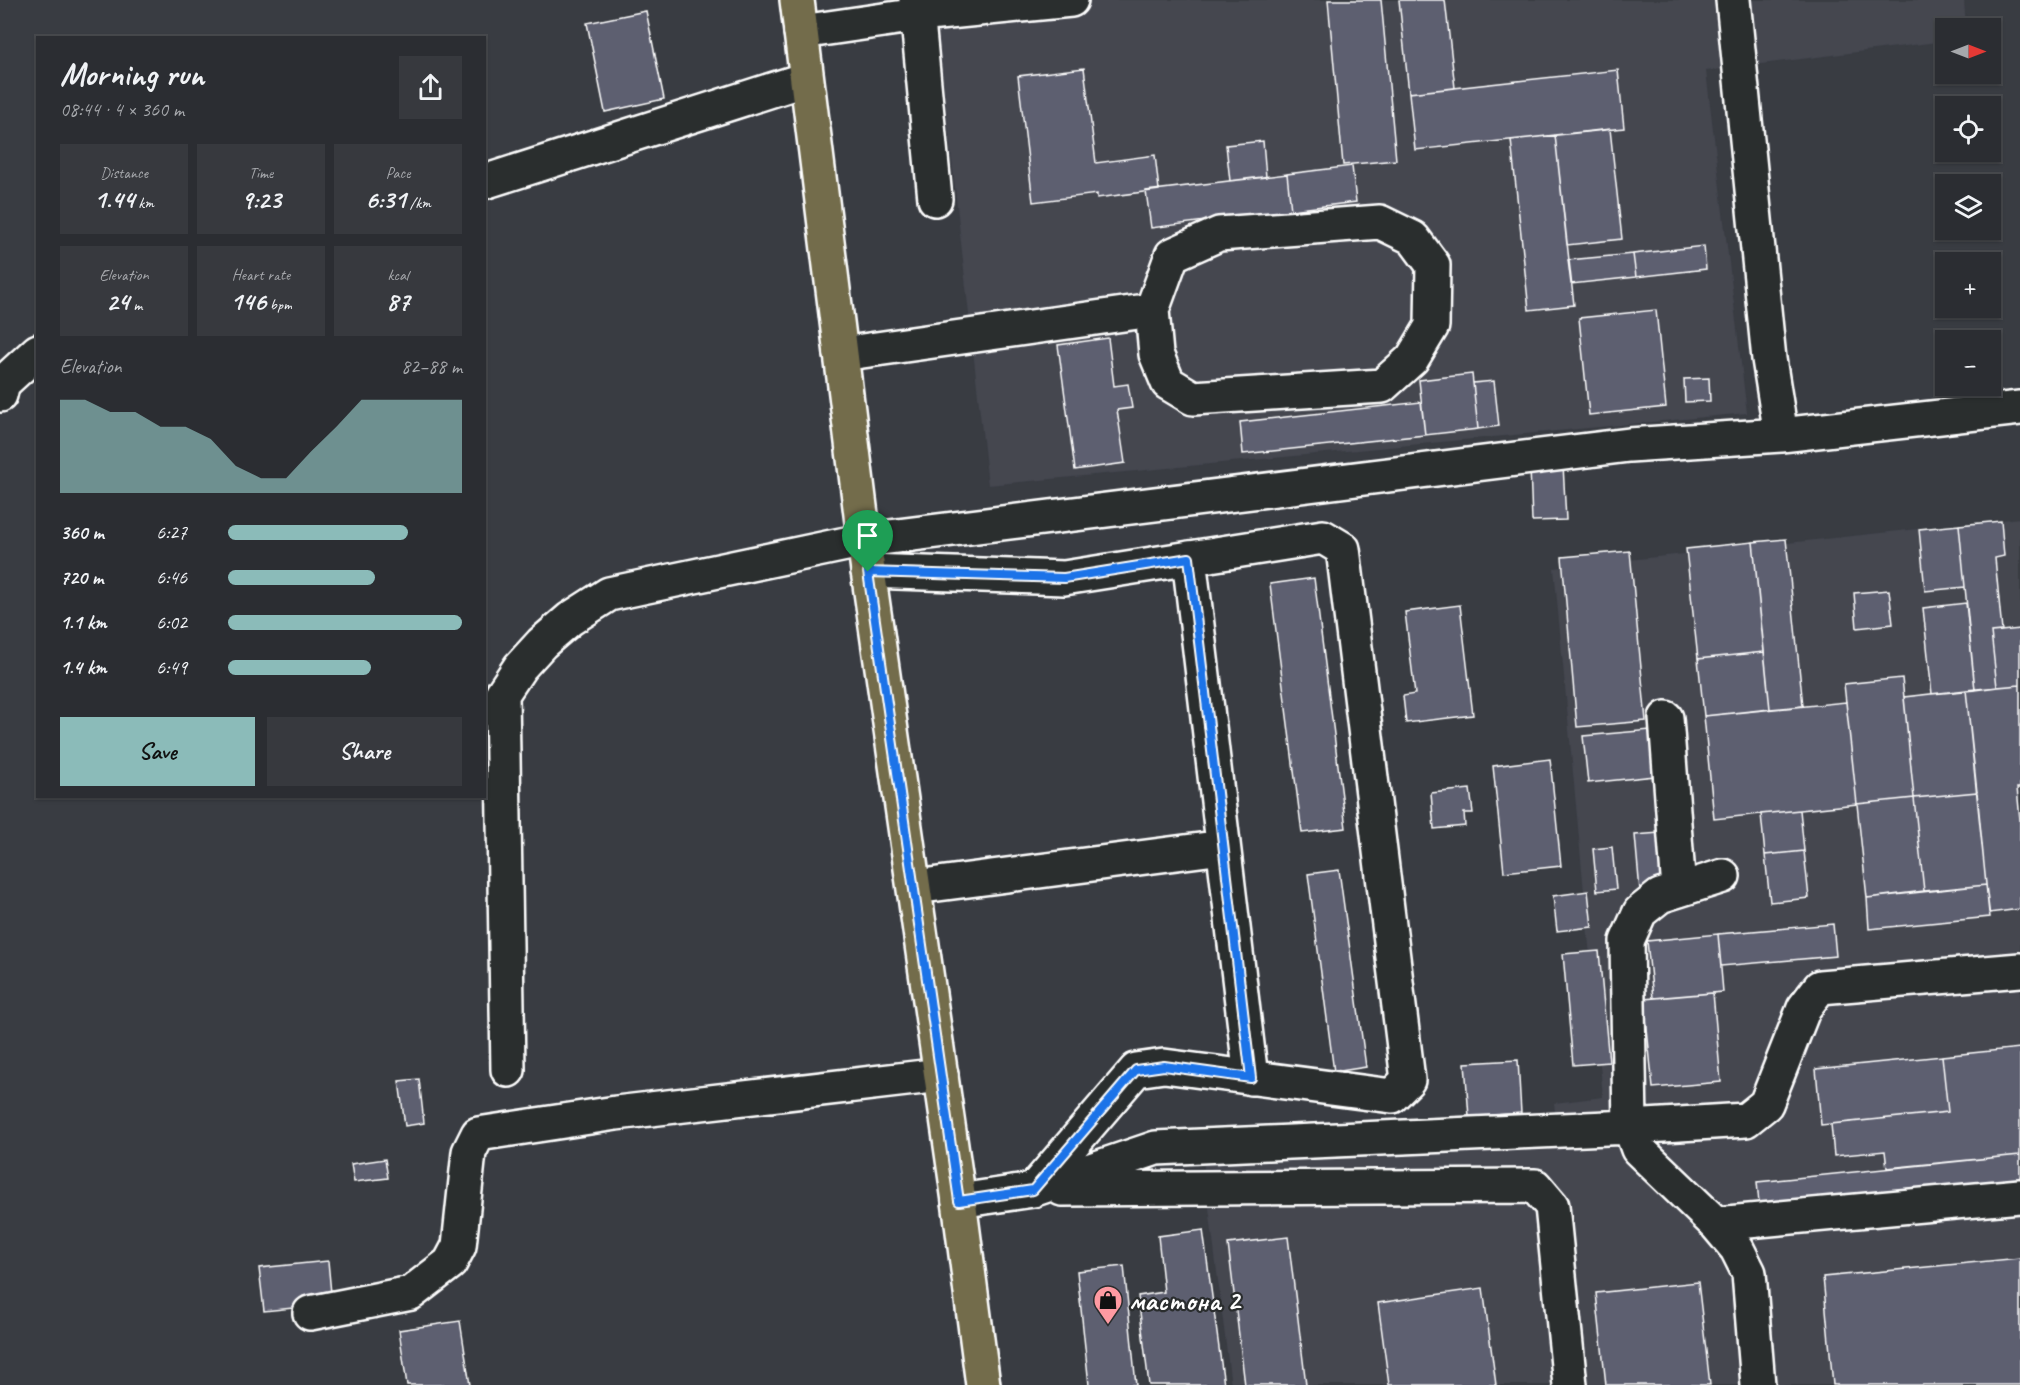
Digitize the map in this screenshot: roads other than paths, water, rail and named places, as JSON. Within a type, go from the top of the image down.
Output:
[{"type":"main road","points":[[797,0],[868,572],[915,887],[983,1385]]},
{"type":"street","points":[[801,32],[917,8],[1071,0]]},
{"type":"street","points":[[1733,0],[1769,359],[1781,435]]},
{"type":"street","points":[[917,8],[935,199]]},
{"type":"street","points":[[486,181],[806,79]]},
{"type":"street","points":[[1380,222],[1413,238],[1433,265],[1432,326],[1412,359],[1382,386],[1193,398],[1168,382],[1156,354],[1152,310],[1172,255],[1219,234],[1380,222]]},
{"type":"street","points":[[842,354],[1152,310]]},
{"type":"street","points":[[0,395],[3,383],[36,353]]},
{"type":"street","points":[[508,1070],[502,694],[520,667],[542,644],[570,619],[609,594],[865,540],[1629,445],[1781,435],[2012,411]]},
{"type":"street","points":[[868,572],[1064,578],[1323,537],[1343,549],[1408,1080],[1392,1096],[1164,1066],[1136,1070],[1033,1190]]},
{"type":"street","points":[[1189,558],[1251,1078]]},
{"type":"street","points":[[1666,718],[1679,890]]},
{"type":"street","points":[[915,887],[1223,847]]},
{"type":"street","points":[[1723,876],[1660,896],[1640,912],[1627,941],[1630,1127],[1638,1149],[1716,1224],[1737,1249],[1749,1273],[1758,1385]]},
{"type":"street","points":[[1033,1190],[1156,1148],[1746,1120],[1766,1104],[1804,1008],[1820,987],[2020,970]]},
{"type":"street","points":[[310,1313],[411,1293],[450,1263],[459,1246],[470,1152],[478,1134],[616,1113],[941,1075]]},
{"type":"street","points":[[959,1201],[1033,1190],[1535,1186],[1552,1206],[1570,1385]]},
{"type":"street","points":[[1716,1224],[2020,1196]]},
{"type":"place","name":"мастона 2","points":[[1108,1326]]}]
